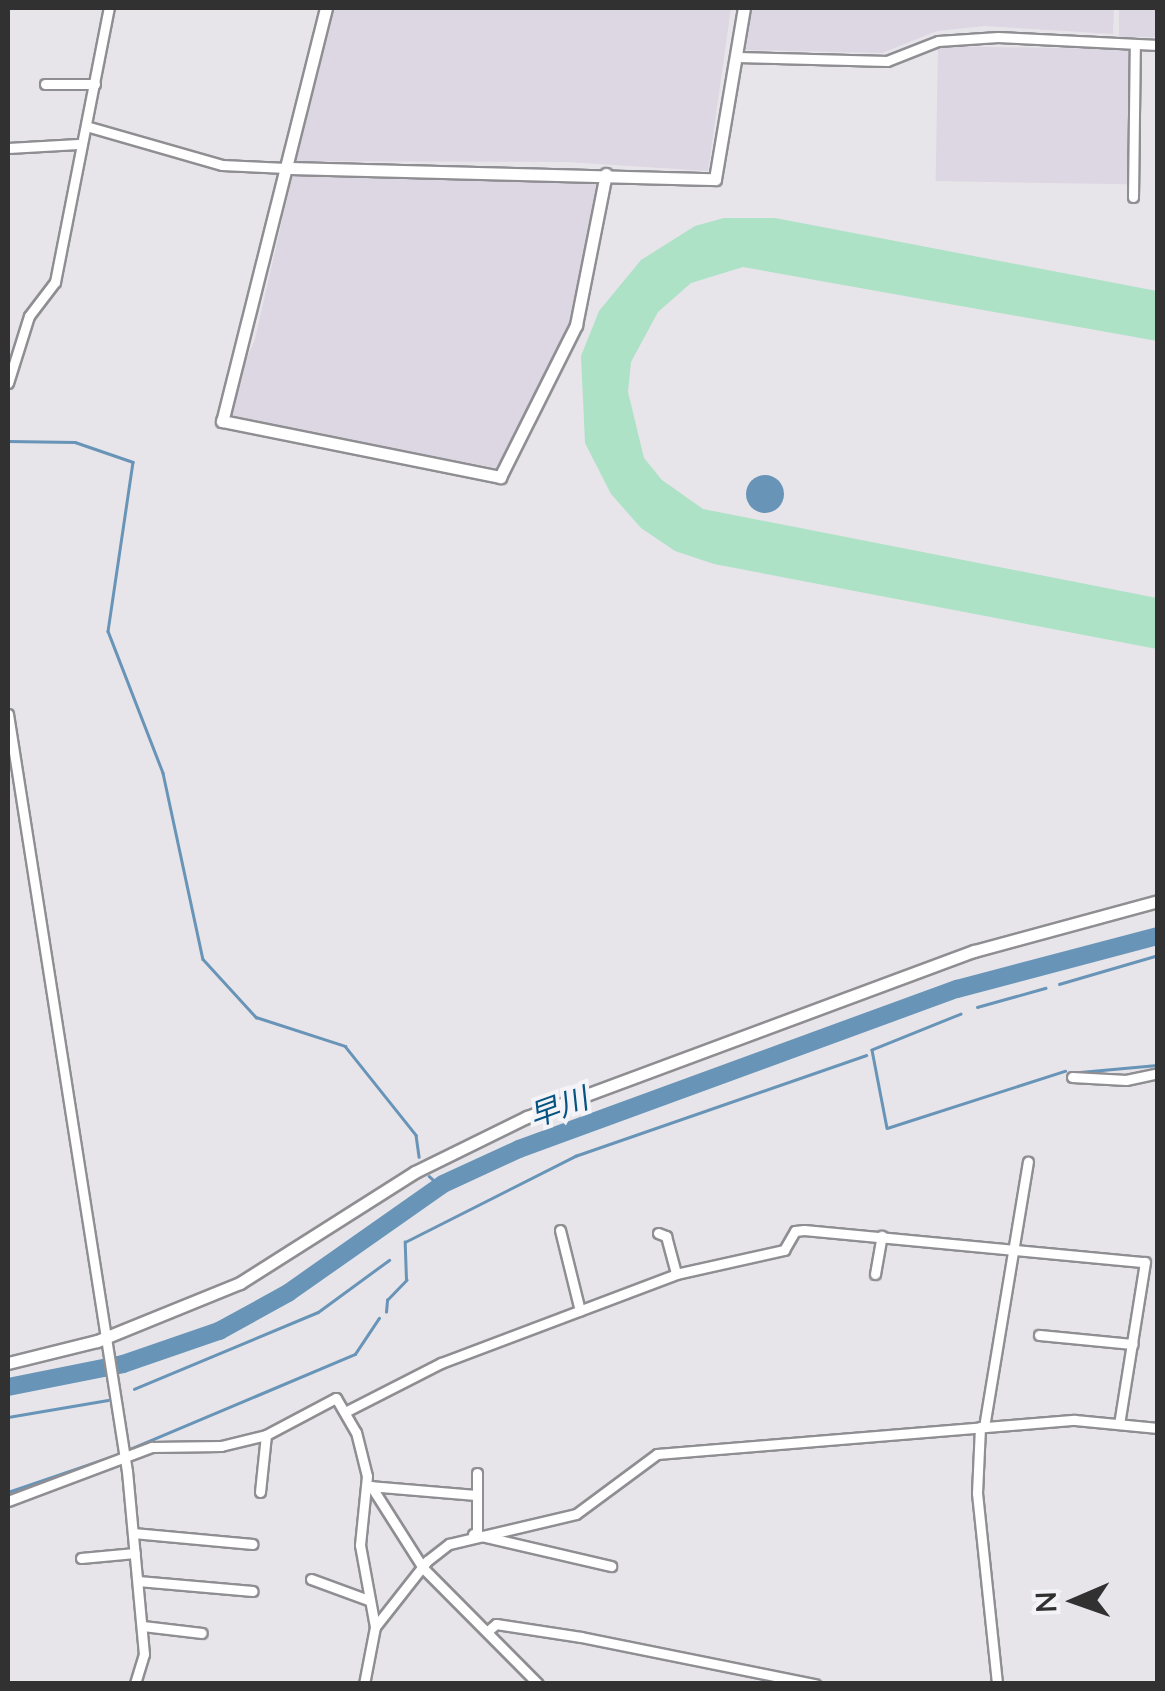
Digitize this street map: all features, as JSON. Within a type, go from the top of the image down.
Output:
[{"type":"street","points":[[8,383],[28,316],[56,282],[78,144],[86,126],[110,8]]},
{"type":"street","points":[[326,8],[248,336],[219,418],[496,477],[576,325],[606,174]]},
{"type":"street","points":[[86,126],[222,165],[715,180],[744,8]]},
{"type":"street","points":[[738,57],[888,61],[938,41],[998,36],[1158,45]]},
{"type":"street","points":[[1133,197],[1134,44]]},
{"type":"street","points":[[45,84],[95,84]]},
{"type":"street","points":[[8,148],[78,144]]},
{"type":"street","points":[[8,714],[11,763],[124,1459],[142,1626],[143,1667],[135,1684]]},
{"type":"street","points":[[8,1363],[106,1342],[240,1283],[424,1167],[526,1117],[974,951],[1158,901]]},
{"type":"street","points":[[1072,1076],[1126,1080],[1158,1073]]},
{"type":"street","points":[[997,1684],[977,1493],[982,1427],[1028,1162]]},
{"type":"street","points":[[560,1230],[580,1311]]},
{"type":"street","points":[[347,1411],[442,1363],[676,1274],[784,1250],[796,1231],[882,1236],[1152,1265],[1132,1344],[1119,1424]]},
{"type":"street","points":[[658,1233],[666,1236],[676,1274]]},
{"type":"street","points":[[876,1274],[882,1236]]},
{"type":"street","points":[[1038,1335],[1132,1344]]},
{"type":"street","points":[[8,1501],[152,1446],[222,1446],[266,1435],[297,1422],[327,1397],[347,1411],[369,1486],[422,1568],[490,1630],[538,1684]]},
{"type":"street","points":[[375,1628],[422,1568],[449,1544],[475,1534],[576,1514],[657,1454],[982,1427],[1119,1424],[1158,1428]]},
{"type":"street","points":[[260,1492],[266,1435]]},
{"type":"street","points":[[475,1534],[476,1474]]},
{"type":"street","points":[[369,1486],[476,1495]]},
{"type":"street","points":[[364,1684],[375,1628],[360,1545],[369,1486]]},
{"type":"street","points":[[133,1532],[252,1544]]},
{"type":"street","points":[[475,1534],[611,1566]]},
{"type":"street","points":[[81,1558],[135,1553]]},
{"type":"street","points":[[311,1579],[368,1600]]},
{"type":"street","points":[[138,1581],[253,1590]]},
{"type":"street","points":[[490,1630],[496,1624],[581,1637],[815,1684]]},
{"type":"street","points":[[142,1626],[202,1633]]},
{"type":"shaded area","points":[[335,8],[731,8],[708,171],[568,162],[296,161]]},
{"type":"shaded area","points":[[752,8],[1114,8],[1113,34],[985,26],[937,31],[882,53],[746,50]]},
{"type":"shaded area","points":[[1119,8],[1157,8],[1157,37],[1119,37]]},
{"type":"shaded area","points":[[938,46],[1130,49],[1128,184],[936,181]]},
{"type":"shaded area","points":[[293,173],[597,180],[570,324],[496,468],[223,416],[255,339]]},
{"type":"green space","points":[[724,218],[775,218],[1157,291],[1157,341],[743,267],[691,283],[658,312],[631,362],[628,392],[644,458],[662,480],[703,509],[1157,598],[1157,649],[714,564],[675,551],[641,528],[611,494],[585,443],[581,356],[599,311],[641,260],[695,226]]},
{"type":"water","points":[[765,475],[779,480],[784,494],[779,508],[765,513],[751,508],[746,494],[751,480]]},
{"type":"waterway","points":[[8,441],[75,442],[133,462],[108,631],[163,773],[203,959],[256,1017],[345,1046],[416,1135],[419,1157]]},
{"type":"waterway","name":"早川","points":[[8,1387],[123,1364],[219,1331],[288,1293],[443,1184],[519,1149],[957,989],[1158,936]]},
{"type":"waterway","points":[[1059,984],[1158,955]]},
{"type":"waterway","points":[[977,1007],[1045,988]]},
{"type":"waterway","points":[[961,1014],[872,1050],[887,1128],[1065,1071]]},
{"type":"waterway","points":[[386,1312],[387,1300],[406,1280],[405,1242],[575,1156],[866,1055]]},
{"type":"waterway","points":[[1080,1072],[1157,1065]]},
{"type":"waterway","points":[[429,1176],[440,1186]]},
{"type":"waterway","points":[[134,1389],[318,1312],[389,1260]]},
{"type":"waterway","points":[[130,1449],[355,1354],[379,1318]]},
{"type":"waterway","points":[[8,1417],[108,1400]]},
{"type":"waterway","points":[[8,1492],[116,1455]]}]
